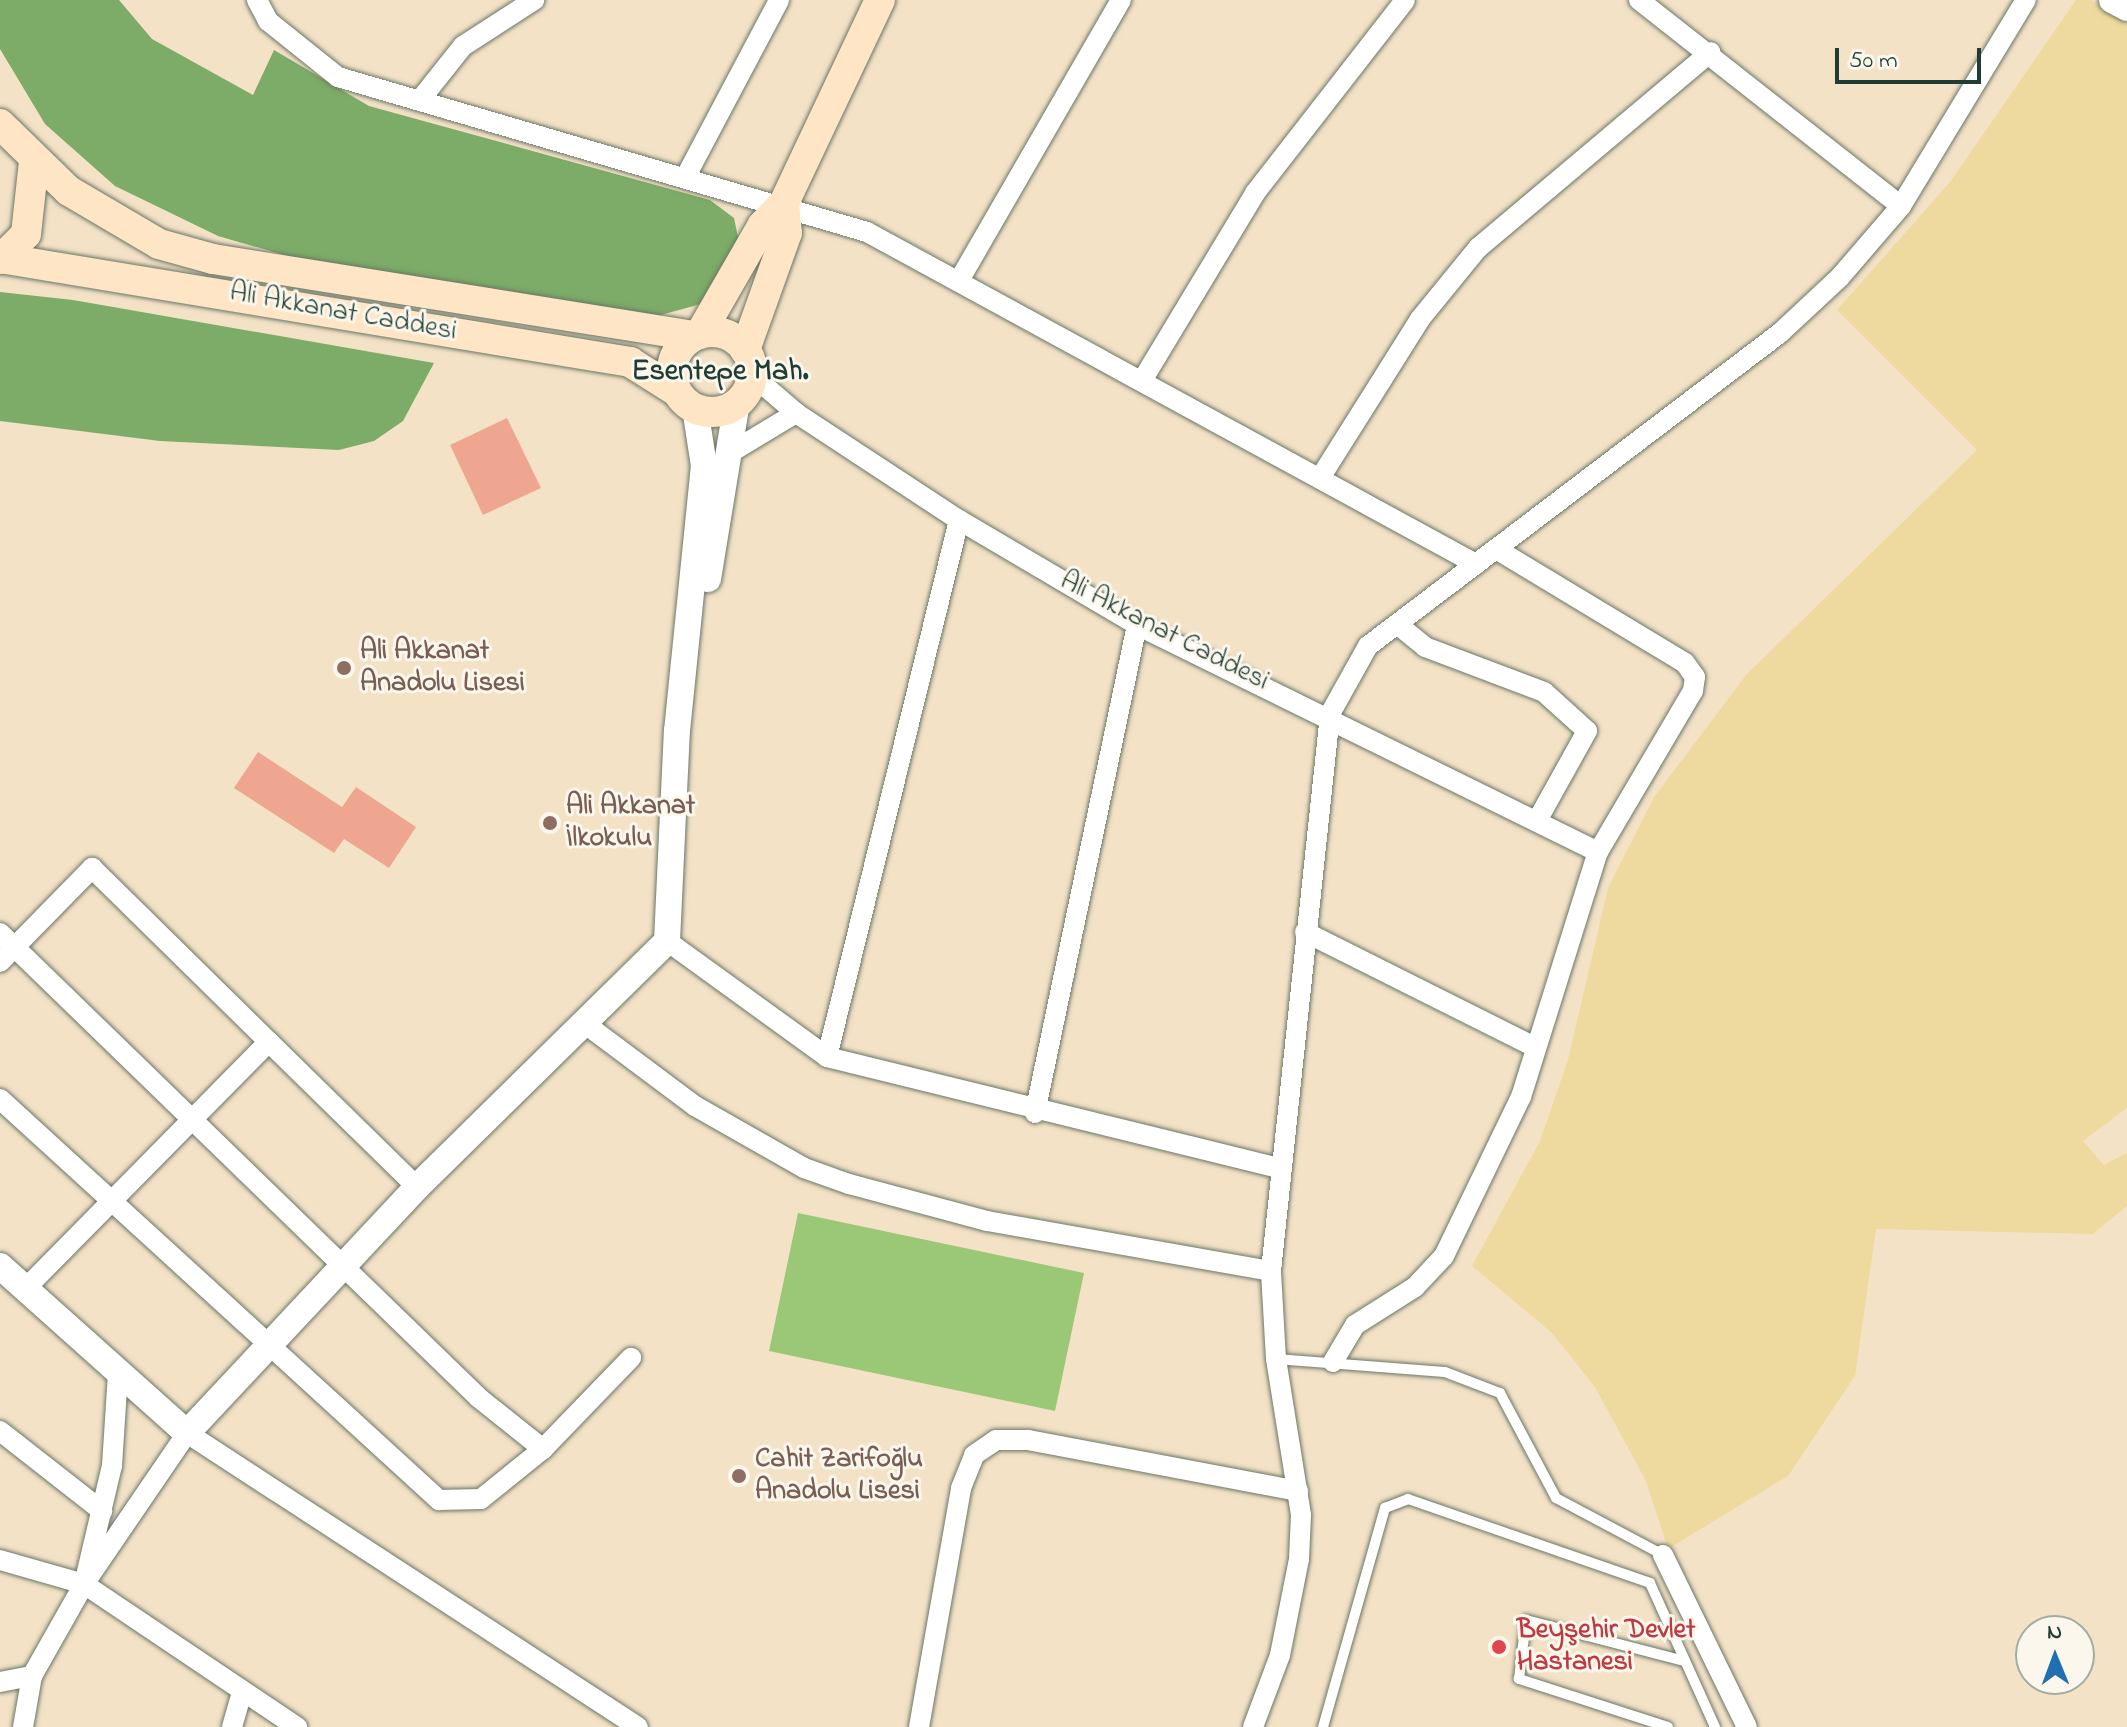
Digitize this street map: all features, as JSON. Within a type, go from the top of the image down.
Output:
[{"type":"main road","points":[[784,203],[787,233],[737,402],[720,411],[686,399],[673,360],[697,335],[762,226],[784,203],[880,0]]},
{"type":"main road","name":"Ali Akkanat Caddesi","points":[[0,124],[34,162],[112,220],[213,259],[697,335]]},
{"type":"main road","points":[[0,160],[34,162],[26,234],[0,258]]},
{"type":"main road","name":"Ali Akkanat Caddesi","points":[[0,258],[630,362],[686,399]]},
{"type":"main road","points":[[697,335],[725,335],[748,362]]},
{"type":"street","points":[[257,0],[268,21],[338,77],[784,203],[961,277],[1476,564]]},
{"type":"street","points":[[420,100],[463,46],[534,0]]},
{"type":"street","points":[[686,176],[779,0]]},
{"type":"street","points":[[961,277],[1121,0]]},
{"type":"street","points":[[1143,379],[1255,193],[1405,0]]},
{"type":"street","points":[[1639,0],[1711,52],[1901,206]]},
{"type":"street","points":[[1253,1727],[1290,1613],[1299,1559],[1298,1491],[1276,1359],[1271,1271],[1278,1168],[1330,714],[1368,646],[1780,333],[1901,206],[2026,0]]},
{"type":"street","points":[[2112,0],[2127,8]]},
{"type":"street","points":[[1320,478],[1420,319],[1478,248],[1711,52]]},
{"type":"street","name":"Ali Akkanat Caddesi","points":[[748,362],[796,413],[959,520],[1137,625],[1330,714],[1598,852]]},
{"type":"street","points":[[23,1727],[32,1676],[84,1584],[187,1433],[417,1187],[667,941],[677,731],[704,466],[686,399]]},
{"type":"street","points":[[677,731],[733,451],[737,402]]},
{"type":"street","points":[[733,451],[796,413]]},
{"type":"street","points":[[827,1057],[959,520]]},
{"type":"street","points":[[1333,1362],[1355,1325],[1415,1287],[1444,1256],[1521,1097],[1533,1046],[1598,852],[1695,677],[1685,663],[1496,549]]},
{"type":"street","points":[[1397,624],[1425,647],[1544,692],[1587,731],[1537,821]]},
{"type":"street","points":[[1035,1113],[1137,625]]},
{"type":"street","points":[[0,962],[8,940],[92,868],[417,1187]]},
{"type":"street","points":[[1305,932],[1533,1046]]},
{"type":"street","points":[[8,940],[188,1119],[479,1398],[543,1449]]},
{"type":"street","points":[[667,941],[827,1057],[1035,1113],[1278,1168]]},
{"type":"street","points":[[584,1023],[695,1106],[838,1180],[987,1221],[1271,1271]]},
{"type":"street","points":[[269,1042],[188,1119],[107,1203],[9,1277],[187,1433],[638,1727]]},
{"type":"street","points":[[0,1099],[107,1203],[439,1500],[481,1499],[543,1449],[631,1358]]},
{"type":"street","points":[[84,1584],[102,1511],[118,1372]]},
{"type":"street","points":[[0,1431],[102,1511]]},
{"type":"street","points":[[919,1727],[961,1488],[974,1455],[996,1440],[1028,1440],[1298,1491]]},
{"type":"street","points":[[1663,1555],[1747,1727]]},
{"type":"street","points":[[0,1560],[84,1584],[297,1727]]},
{"type":"street","points":[[0,1682],[32,1676]]},
{"type":"street","points":[[232,1727],[242,1691]]},
{"type":"lane","points":[[1276,1359],[1445,1372],[1500,1393],[1556,1498],[1663,1555]]},
{"type":"lane","points":[[1323,1727],[1392,1501],[1408,1499],[1640,1576],[1650,1583],[1712,1726]]},
{"type":"lane","points":[[1668,1727],[1519,1679],[1526,1620],[1685,1661]]},
{"type":"green space","points":[[0,0],[119,0],[152,39],[253,95],[274,50],[369,106],[710,200],[734,218],[739,242],[701,304],[657,316],[291,257],[218,236],[115,186],[45,124],[0,49]]},
{"type":"green space","points":[[0,292],[73,300],[434,363],[403,421],[374,441],[339,450],[160,441],[0,421]]},
{"type":"green space","points":[[798,1213],[1084,1273],[1055,1411],[769,1351]]},
{"type":"sand","points":[[2076,0],[2091,0],[2127,23],[2127,1108],[2083,1141],[2104,1165],[2127,1153],[2127,1206],[2093,1234],[1876,1229],[1855,1376],[1788,1476],[1668,1549],[1646,1481],[1595,1387],[1552,1333],[1472,1266],[1540,1141],[1568,1060],[1608,888],[1654,797],[1747,674],[1977,450],[1837,310],[1950,182]]},
{"type":"building","points":[[507,418],[541,488],[483,515],[450,445]]},
{"type":"building","points":[[258,752],[342,807],[356,787],[416,827],[389,868],[344,839],[334,853],[234,788]]},
{"type":"place","name":"Ali Akkanat Anadolu Lisesi","points":[[344,668]]},
{"type":"place","name":"Ali Akkanat İlkokulu","points":[[550,823]]},
{"type":"place","name":"Cahit Zarifoğlu Anadolu Lisesi","points":[[739,1476]]},
{"type":"place","name":"Beyşehir Devlet Hastanesi","points":[[1499,1647]]},
{"type":"district","name":"Esentepe Mah.","points":[[720,372]]}]
